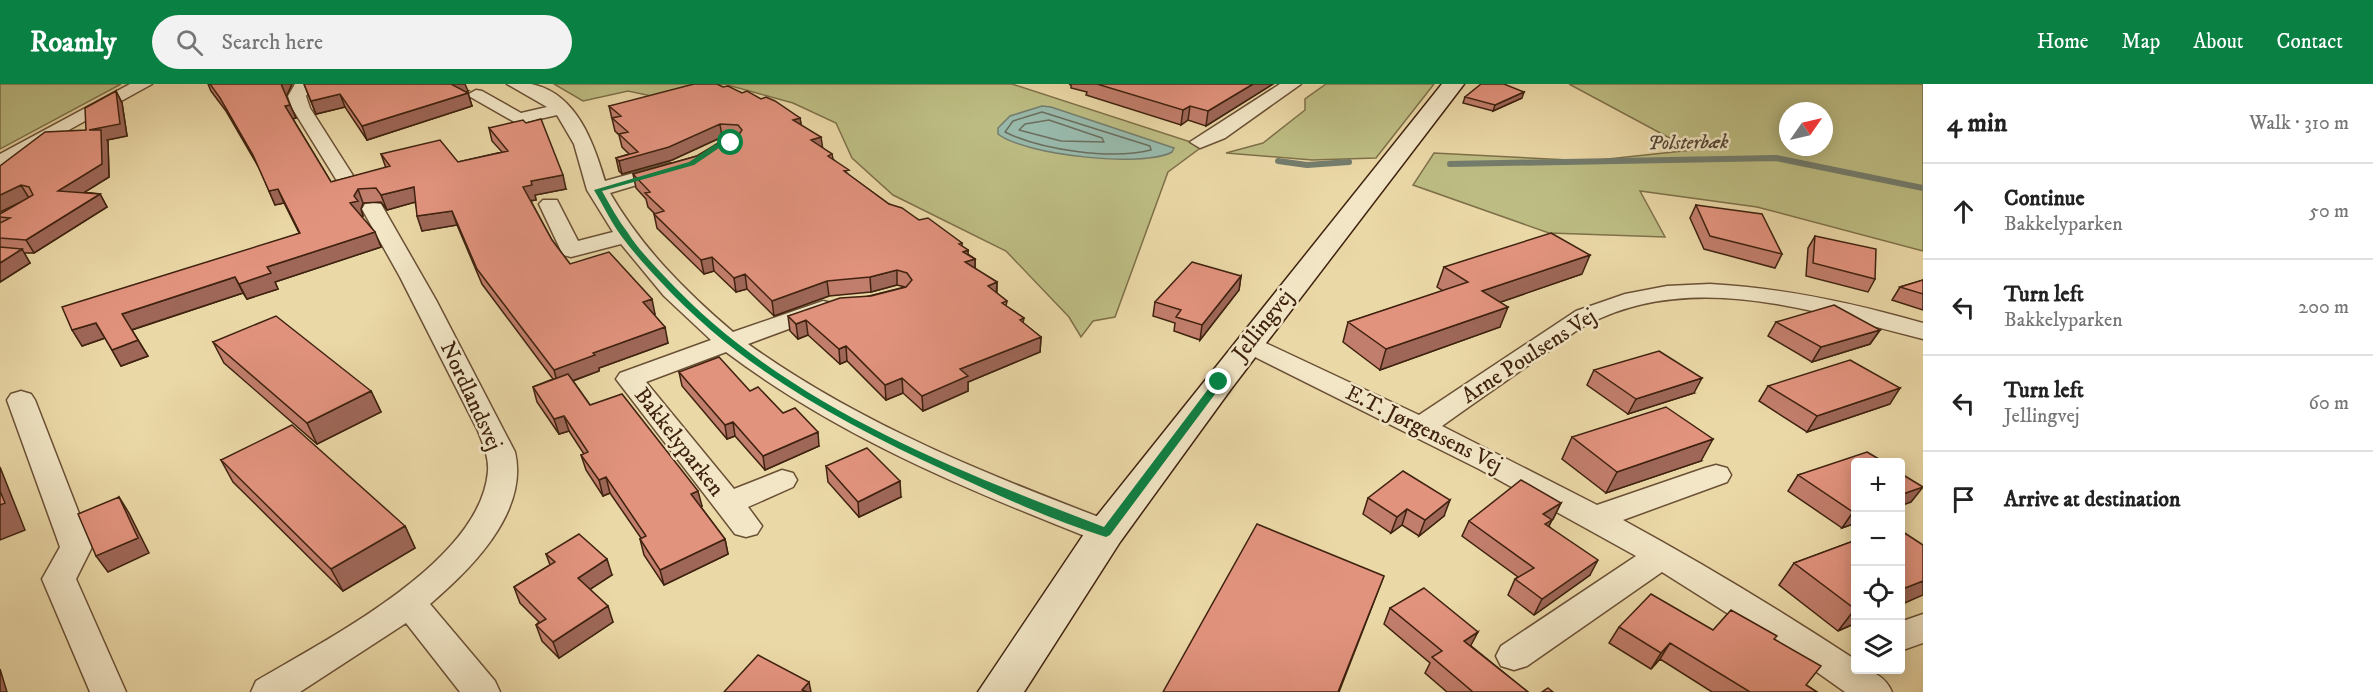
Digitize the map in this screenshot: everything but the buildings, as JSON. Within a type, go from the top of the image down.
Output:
[{"type":"main road","name":"Jellingvej","points":[[1000,692],[1106,532],[1248,344],[1453,84]]},
{"type":"street","points":[[0,162],[143,84]]},
{"type":"street","points":[[304,84],[297,96],[301,108],[348,185]]},
{"type":"street","points":[[516,84],[543,96],[571,118],[582,136],[597,190],[625,236],[686,304],[763,368],[808,396],[890,441],[1000,491],[1106,532]]},
{"type":"street","points":[[1200,142],[1218,134],[1292,84]]},
{"type":"street","points":[[476,95],[518,119],[561,109]]},
{"type":"street","points":[[597,190],[691,163]]},
{"type":"street","points":[[550,204],[571,250],[625,236]]},
{"type":"street","name":"Nordlandsvej","points":[[269,692],[410,603],[470,547],[496,502],[503,470],[493,435],[405,259],[373,209]]},
{"type":"street","name":"Arne Poulsens Vej","points":[[1423,426],[1582,317],[1618,302],[1652,295],[1729,292],[1801,300],[1923,331]]},
{"type":"street","name":"Bakkelyparken","points":[[782,480],[737,515],[629,379],[838,303],[850,302]]},
{"type":"street","name":"E.T. Jørgensens Vej","points":[[1248,344],[1423,426],[1598,517],[1845,660],[1874,692]]},
{"type":"street","points":[[21,400],[76,547],[59,579],[108,692]]},
{"type":"street","points":[[1598,517],[1716,476]]},
{"type":"street","points":[[1514,656],[1662,555]]},
{"type":"street","points":[[410,603],[482,692]]},
{"type":"street","points":[[1905,635],[1923,628]]},
{"type":"green space","points":[[0,84],[121,84],[0,149]]},
{"type":"green space","points":[[554,84],[724,84],[661,98],[628,91],[583,101]]},
{"type":"green space","points":[[724,84],[1012,84],[1203,146],[1168,172],[1115,317],[1093,321],[1081,337],[1069,317],[1006,251],[893,195],[852,158],[836,123],[793,103]]},
{"type":"green space","points":[[1326,84],[1434,84],[1376,158],[1312,160],[1226,153],[1263,143],[1305,110],[1305,99]]},
{"type":"green space","points":[[1569,84],[1923,84],[1923,251],[1757,207],[1640,191],[1665,237],[1549,233],[1413,185],[1434,153],[1589,161],[1692,150]]},
{"type":"water","points":[[1042,106],[1174,148],[1172,152],[1158,157],[1111,159],[1084,157],[1032,148],[998,134],[998,128],[1010,116]]},
{"type":"waterway","name":"Polsterbæk","points":[[1450,164],[1776,158],[1923,188]]},
{"type":"waterway","name":"Polsterbæk","points":[[1278,161],[1307,165],[1349,162]]},
{"type":"route","points":[[731,143],[717,147],[691,163],[597,190],[625,236],[650,265],[686,304],[729,342],[763,368],[808,396],[890,441],[1000,491],[1106,532],[1219,382]]}]
